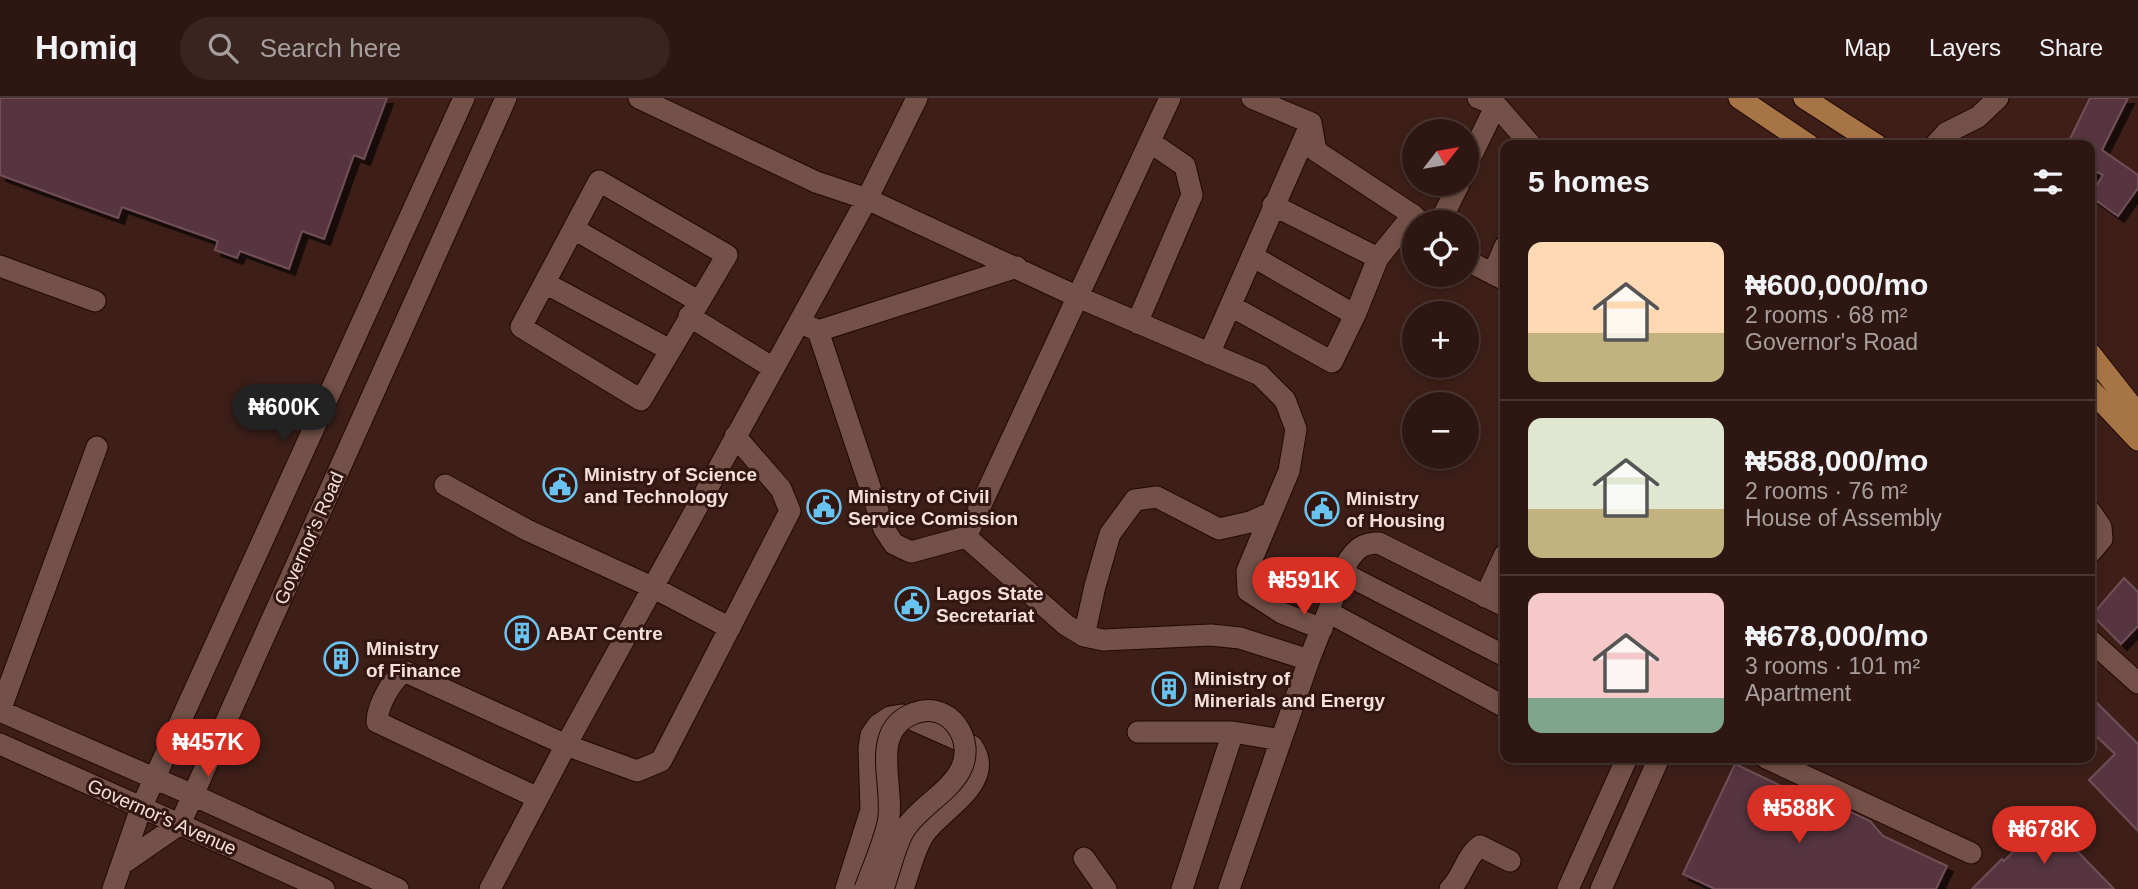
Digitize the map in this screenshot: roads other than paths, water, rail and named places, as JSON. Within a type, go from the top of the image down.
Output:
[{"type":"main road","points":[[1739,98],[1782,140]]},
{"type":"main road","points":[[1739,98],[1802,140]]},
{"type":"main road","points":[[1804,98],[1867,140]]},
{"type":"main road","points":[[2095,359],[2135,405]]},
{"type":"main road","points":[[2095,395],[2138,440]]},
{"type":"street","points":[[113,889],[141,808],[464,98]]},
{"type":"street","name":"Governor's Road","points":[[180,824],[506,98]]},
{"type":"street","points":[[639,98],[816,182],[867,199],[1078,297],[1260,375],[1285,400],[1296,429],[1289,471],[1247,571],[1248,591],[1282,613],[1325,620],[1500,705]]},
{"type":"street","points":[[490,889],[773,368],[809,326],[917,98]]},
{"type":"street","points":[[809,326],[884,529],[894,544],[911,552],[966,537],[1170,98]]},
{"type":"street","points":[[1252,98],[1311,123]]},
{"type":"street","points":[[1940,140],[1946,133],[1978,117],[1998,98]]},
{"type":"street","points":[[1479,126],[1487,101],[1526,140]]},
{"type":"street","points":[[1209,354],[1311,123]]},
{"type":"street","points":[[1311,123],[1316,151],[1403,210]]},
{"type":"street","points":[[1137,323],[1192,195],[1185,166],[1150,142]]},
{"type":"street","points":[[599,181],[727,254],[641,400],[521,327],[574,229],[599,181]]},
{"type":"street","points":[[1273,205],[1377,258]]},
{"type":"street","points":[[574,229],[694,309],[773,368]]},
{"type":"street","points":[[1231,306],[1332,362],[1355,315],[1377,258],[1402,233]]},
{"type":"street","points":[[1252,256],[1355,315]]},
{"type":"street","points":[[0,266],[95,301]]},
{"type":"street","points":[[809,326],[1017,267]]},
{"type":"street","points":[[1479,267],[1499,277]]},
{"type":"street","points":[[545,283],[670,350]]},
{"type":"street","points":[[538,798],[377,722],[377,713],[398,675],[406,671],[566,745],[636,771],[661,761],[790,511],[781,489],[735,436]]},
{"type":"street","points":[[0,711],[97,447]]},
{"type":"street","points":[[445,485],[527,530],[730,628]]},
{"type":"street","points":[[1084,636],[1110,534],[1135,500],[1157,497],[1219,528],[1250,522],[1270,513]]},
{"type":"street","points":[[2095,518],[2101,527],[2102,539],[2095,547]]},
{"type":"street","points":[[966,537],[1066,625],[1084,636],[1103,640],[1211,635],[1240,638],[1309,660]]},
{"type":"street","points":[[1237,886],[1281,740],[1309,660],[1343,573],[1356,549],[1366,543],[1379,543],[1495,602],[1500,578]]},
{"type":"street","points":[[1343,573],[1500,653]]},
{"type":"street","points":[[2095,644],[2138,683]]},
{"type":"street","points":[[866,889],[888,821],[886,755],[889,738],[902,719],[914,713],[927,709],[942,713],[955,722],[962,734],[965,758],[960,771],[950,783],[905,829],[883,889]]},
{"type":"street","name":"Governor's Avenue","points":[[0,711],[398,889]]},
{"type":"street","points":[[846,889],[871,810],[871,735],[884,721],[902,715],[972,746],[978,755],[979,766],[971,786],[924,834],[903,889]]},
{"type":"street","points":[[1138,732],[1233,732],[1281,740]]},
{"type":"street","points":[[1182,889],[1233,732]]},
{"type":"street","name":"Governor's Avenue","points":[[0,744],[324,889]]},
{"type":"street","points":[[1568,889],[1625,763]]},
{"type":"street","points":[[1601,889],[1657,763]]},
{"type":"street","points":[[1777,763],[1971,853]]},
{"type":"street","points":[[122,864],[180,824]]},
{"type":"street","points":[[1450,889],[1473,851],[1480,846],[1510,861]]},
{"type":"street","points":[[1084,858],[1106,889]]},
{"type":"place","name":"Ministry of Science and Technology","points":[[560,485]]},
{"type":"place","name":"Ministry of Civil Service Comission","points":[[824,507]]},
{"type":"place","name":"Ministry of Housing","points":[[1322,509]]},
{"type":"place","name":"Lagos State Secretariat","points":[[912,604]]},
{"type":"place","name":"ABAT Centre","points":[[522,633]]},
{"type":"place","name":"Ministry of Finance","points":[[341,659]]},
{"type":"place","name":"Ministry of Minerials and Energy","points":[[1169,689]]}]
